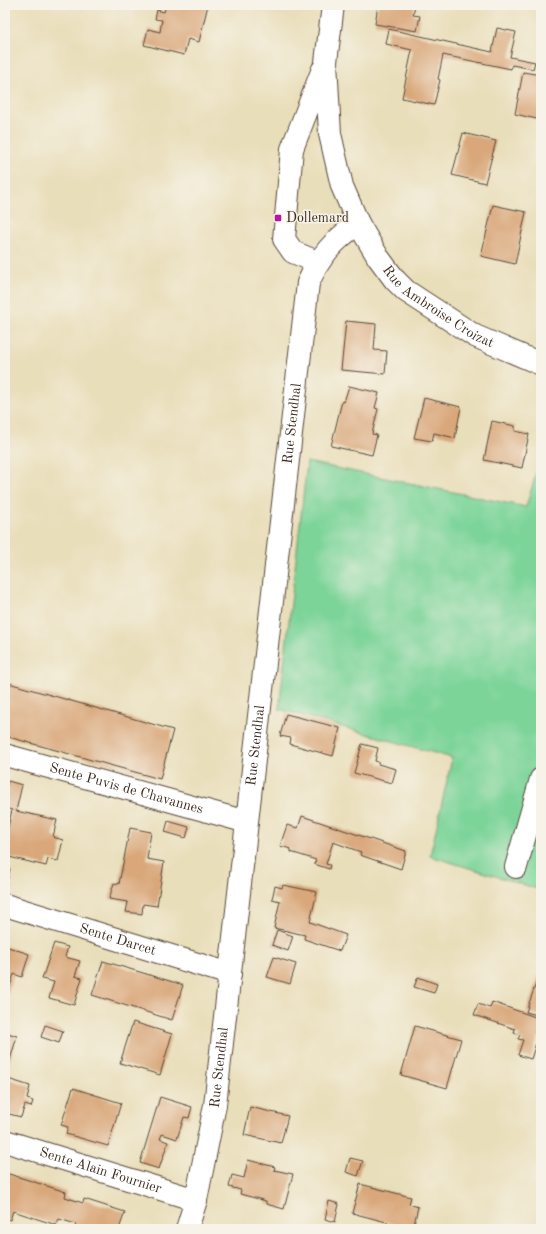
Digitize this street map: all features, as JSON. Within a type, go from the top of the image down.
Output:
[{"type":"street","points":[[333,5],[326,62],[330,134],[342,186],[358,223]]},
{"type":"street","points":[[318,262],[293,252],[284,239],[292,149],[326,62]]},
{"type":"street","name":"Rue Stendhal","points":[[187,1229],[196,1200],[215,1105],[308,282],[318,262],[337,239],[358,223]]},
{"type":"street","name":"Rue Ambroise Croizat","points":[[358,223],[378,257],[395,280],[406,291],[475,336],[541,364]]},
{"type":"street","name":"Sente Puvis de Chavannes","points":[[5,755],[247,822]]},
{"type":"street","points":[[516,867],[541,779]]},
{"type":"street","name":"Sente Darcet","points":[[5,905],[230,974]]},
{"type":"street","name":"Sente Alain Fournier","points":[[5,1141],[196,1200]]},
{"type":"green space","points":[[541,457],[541,890],[430,856],[452,758],[279,709],[307,462],[526,507]]},
{"type":"building","points":[[166,5],[208,5],[199,42],[188,39],[184,55],[144,45],[148,29],[160,32],[162,20],[155,19],[157,10],[164,12]]},
{"type":"building","points":[[378,5],[415,5],[413,15],[420,16],[417,31],[375,24]]},
{"type":"building","points":[[497,28],[516,32],[510,57],[535,62],[533,69],[512,65],[511,69],[443,55],[438,79],[440,80],[434,105],[402,98],[412,50],[386,44],[389,29],[492,52]]},
{"type":"building","points":[[523,72],[541,75],[541,120],[515,114]]},
{"type":"building","points":[[463,133],[496,141],[485,183],[452,175]]},
{"type":"building","points":[[493,205],[526,212],[515,264],[481,256]]},
{"type":"building","points":[[346,321],[376,324],[374,350],[387,351],[385,374],[341,370]]},
{"type":"building","points":[[349,386],[379,393],[375,408],[378,409],[372,434],[377,435],[372,455],[331,446],[342,401],[344,402]]},
{"type":"building","points":[[424,398],[461,407],[455,438],[434,433],[432,441],[414,438]]},
{"type":"building","points":[[492,421],[515,426],[515,431],[529,434],[522,468],[484,460]]},
{"type":"building","points":[[5,682],[173,730],[160,779],[5,736]]},
{"type":"building","points":[[286,714],[340,728],[333,756],[290,744],[291,738],[280,736]]},
{"type":"building","points":[[362,744],[378,748],[375,761],[378,762],[378,764],[396,769],[392,783],[354,773]]},
{"type":"building","points":[[8,781],[22,785],[16,811],[57,820],[53,837],[63,840],[58,861],[48,859],[46,866],[5,856],[5,840],[12,810],[5,808],[5,792]]},
{"type":"building","points":[[302,816],[406,851],[401,869],[360,855],[361,852],[333,842],[326,864],[330,865],[329,869],[314,864],[316,860],[291,852],[291,849],[280,846],[287,825],[298,828]]},
{"type":"building","points":[[168,821],[189,827],[186,838],[165,832]]},
{"type":"building","points":[[130,828],[151,832],[147,859],[164,862],[157,906],[143,904],[142,914],[126,912],[128,902],[109,899],[114,883],[119,884]]},
{"type":"building","points":[[5,867],[10,869],[6,887],[5,887]]},
{"type":"building","points":[[283,885],[317,892],[310,922],[346,935],[340,951],[304,939],[305,935],[274,928],[280,901],[272,899],[275,886],[282,888]]},
{"type":"building","points":[[277,930],[293,936],[288,951],[272,945]]},
{"type":"building","points":[[54,943],[68,947],[65,957],[80,961],[75,976],[82,978],[74,1005],[49,998],[54,982],[42,979]]},
{"type":"building","points":[[5,946],[29,954],[22,977],[14,974],[5,1001]]},
{"type":"building","points":[[274,957],[296,964],[290,984],[267,977]]},
{"type":"building","points":[[103,961],[183,985],[172,1020],[92,995]]},
{"type":"building","points":[[541,969],[541,1016],[526,1012]]},
{"type":"building","points":[[418,977],[437,984],[434,993],[414,987]]},
{"type":"building","points":[[492,1002],[541,1019],[541,1038],[538,1037],[531,1059],[518,1055],[523,1040],[518,1039],[520,1035],[514,1033],[515,1029],[474,1015],[478,1004],[490,1008]]},
{"type":"building","points":[[133,1022],[172,1034],[160,1075],[120,1063]]},
{"type":"building","points":[[45,1025],[63,1031],[59,1043],[41,1037]]},
{"type":"building","points":[[415,1026],[461,1039],[447,1088],[401,1075]]},
{"type":"building","points":[[5,1032],[17,1036],[8,1067],[5,1066]]},
{"type":"building","points":[[5,1078],[30,1086],[27,1099],[33,1101],[31,1107],[25,1105],[21,1117],[5,1113]]},
{"type":"building","points":[[73,1088],[121,1103],[108,1146],[66,1134],[68,1127],[61,1125]]},
{"type":"building","points":[[160,1097],[192,1107],[189,1118],[184,1117],[177,1139],[162,1134],[160,1139],[168,1142],[159,1169],[140,1163]]},
{"type":"building","points":[[250,1107],[288,1116],[281,1143],[244,1135]]},
{"type":"building","points":[[350,1158],[363,1161],[358,1176],[346,1172]]},
{"type":"building","points":[[248,1160],[275,1167],[274,1170],[293,1174],[284,1209],[266,1204],[266,1201],[240,1194],[241,1190],[229,1187],[232,1175],[244,1178]]},
{"type":"building","points":[[6,1173],[66,1192],[65,1197],[83,1203],[84,1199],[125,1212],[119,1229],[75,1229],[76,1224],[59,1219],[56,1225],[13,1211],[10,1220],[5,1218]]},
{"type":"building","points":[[360,1184],[411,1197],[409,1204],[418,1207],[413,1229],[352,1213]]},
{"type":"building","points":[[329,1201],[339,1204],[335,1222],[325,1219]]},
{"type":"place","name":"Dollemard","points":[[278,218]]}]
